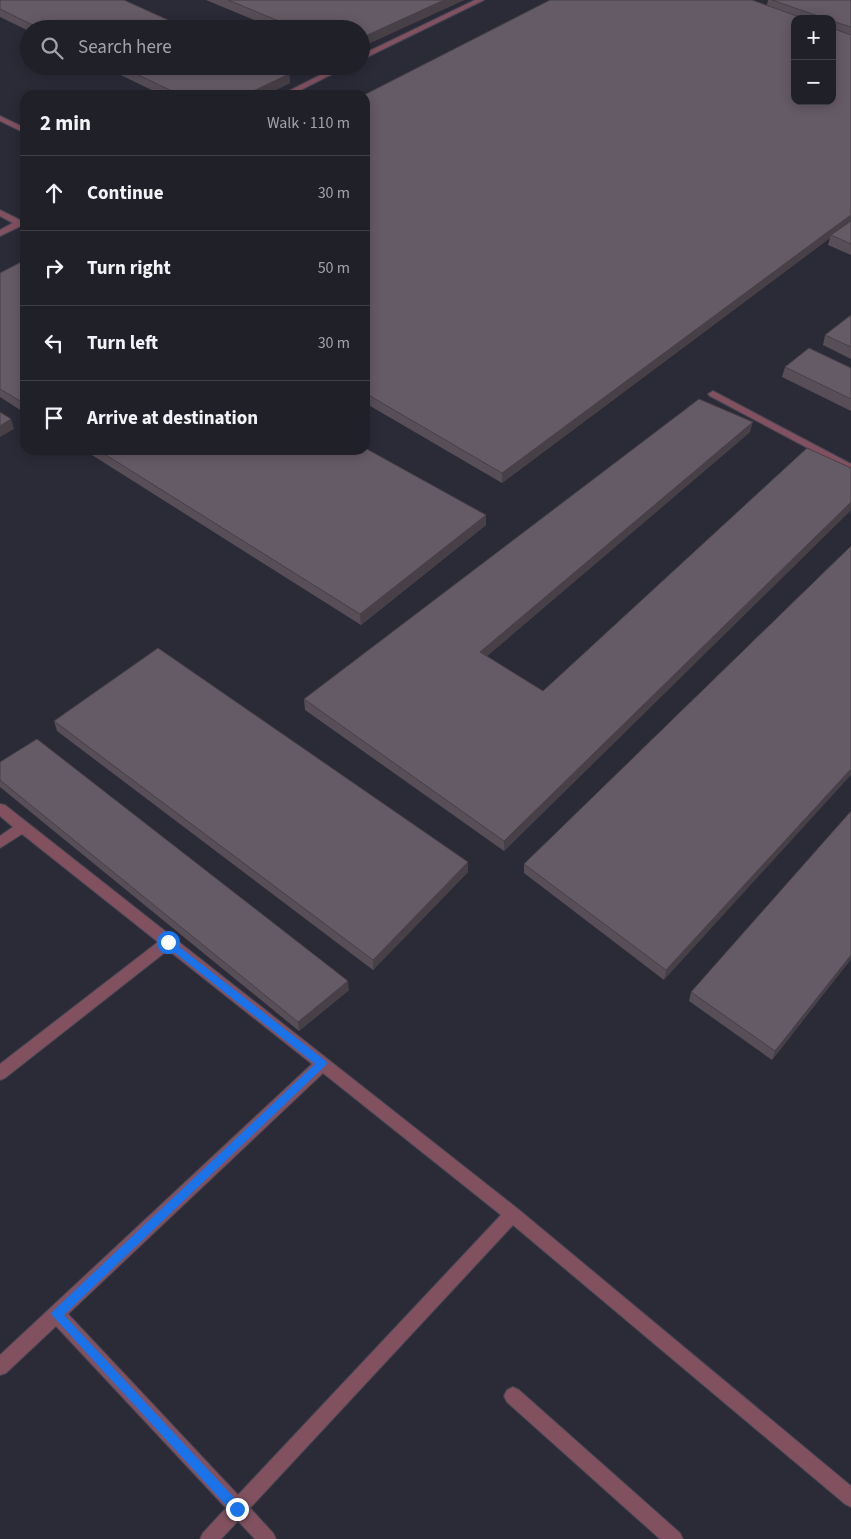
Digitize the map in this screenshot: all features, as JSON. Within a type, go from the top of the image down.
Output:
[{"type":"street","points":[[370,54],[481,0]]},
{"type":"street","points":[[295,90],[326,75]]},
{"type":"street","points":[[0,118],[20,128]]},
{"type":"street","points":[[0,213],[20,221]]},
{"type":"street","points":[[0,233],[20,223]]},
{"type":"street","points":[[713,394],[851,468]]},
{"type":"street","points":[[0,809],[512,1214],[851,1498]]},
{"type":"street","points":[[0,843],[22,828]]},
{"type":"street","points":[[0,1073],[168,942]]},
{"type":"street","points":[[0,1367],[322,1064]]},
{"type":"street","points":[[209,1539],[512,1214]]},
{"type":"street","points":[[56,1314],[267,1539]]},
{"type":"street","points":[[513,1396],[674,1539]]},
{"type":"building","points":[[0,0],[124,0],[168,20],[23,20],[0,9]]},
{"type":"building","points":[[228,0],[444,0],[370,34],[370,20],[276,20]]},
{"type":"building","points":[[550,0],[752,0],[794,15],[791,15],[791,105],[836,105],[836,29],[851,35],[851,215],[502,473],[370,396],[370,92]]},
{"type":"building","points":[[772,0],[851,0],[851,27],[836,22],[836,15],[815,15]]},
{"type":"building","points":[[139,75],[287,75],[255,90],[170,90]]},
{"type":"building","points":[[851,221],[851,244],[831,235]]},
{"type":"building","points":[[20,263],[20,401],[0,389],[0,273]]},
{"type":"building","points":[[851,315],[851,347],[825,335]]},
{"type":"building","points":[[809,348],[851,368],[851,399],[785,367]]},
{"type":"building","points":[[699,399],[753,422],[480,652],[543,691],[807,448],[851,468],[851,502],[504,841],[304,699]]},
{"type":"building","points":[[0,412],[11,419],[0,426]]},
{"type":"building","points":[[370,451],[486,515],[360,614],[106,455],[370,455]]},
{"type":"building","points":[[851,546],[851,769],[666,970],[524,864]]},
{"type":"building","points":[[158,648],[468,862],[373,960],[54,721]]},
{"type":"building","points":[[37,739],[348,981],[298,1022],[0,780],[0,762]]},
{"type":"building","points":[[851,811],[851,955],[775,1051],[691,992]]},
{"type":"route","points":[[168,942],[322,1064],[56,1314],[237,1509]]}]
